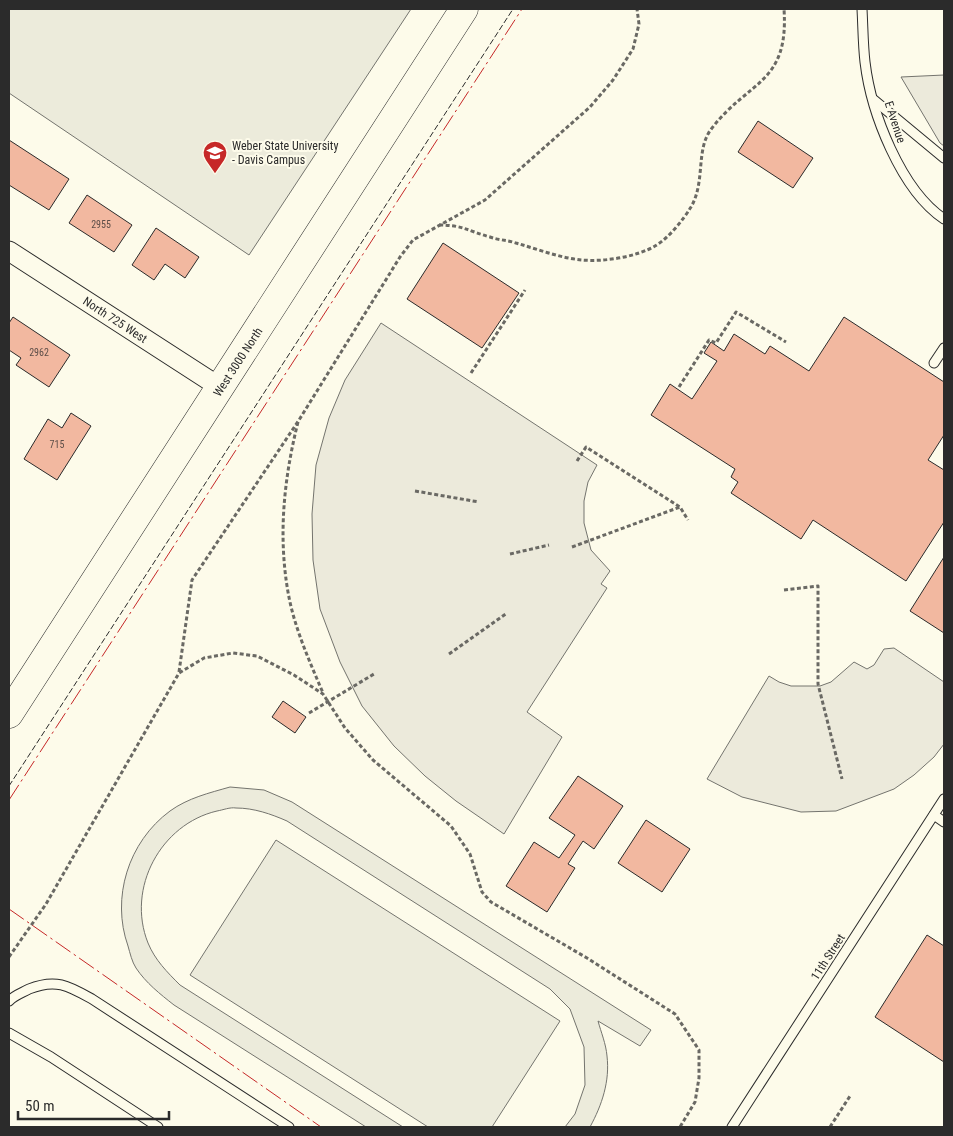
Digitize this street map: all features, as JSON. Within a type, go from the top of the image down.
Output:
[{"type":"main road","name":"West 3000 North","points":[[9,714],[464,9]]},
{"type":"street","name":"North 725 West","points":[[9,251],[221,388]]},
{"type":"lane","points":[[862,9],[865,63],[874,100]]},
{"type":"lane","name":"E Avenue","points":[[874,100],[944,158]]},
{"type":"lane","name":"E Avenue","points":[[874,100],[896,164],[930,210],[944,219]]},
{"type":"lane","points":[[934,363],[944,348]]},
{"type":"lane","name":"11th Street","points":[[732,1127],[944,800]]},
{"type":"lane","points":[[934,815],[944,822]]},
{"type":"lane","points":[[9,1001],[14,996],[43,984],[66,985],[92,999],[289,1127]]},
{"type":"lane","points":[[9,1033],[51,1057],[158,1127]]},
{"type":"path","points":[[9,957],[46,904],[179,673],[192,580],[299,420],[400,256],[413,240],[485,200],[590,107],[613,80],[633,49],[639,24],[636,9]]},
{"type":"path","points":[[438,225],[459,225],[490,237],[581,260],[608,259],[655,246],[674,229],[691,207],[700,186],[703,165],[702,146],[710,130],[724,113],[764,79],[780,58],[785,26],[784,9]]},
{"type":"path","points":[[471,373],[525,290]]},
{"type":"path","points":[[679,388],[709,340],[716,343],[736,312],[786,342]]},
{"type":"path","points":[[299,420],[288,465],[282,529],[287,583],[301,640],[323,694],[345,728],[373,760],[451,826],[470,854],[482,892],[491,902],[587,958],[675,1014],[700,1050],[700,1078],[695,1102],[680,1127]]},
{"type":"path","points":[[576,460],[586,447],[680,507],[688,520]]},
{"type":"path","points":[[415,491],[479,502]]},
{"type":"path","points":[[572,547],[680,507]]},
{"type":"path","points":[[510,554],[549,545]]},
{"type":"path","points":[[784,590],[818,586],[818,684],[842,779]]},
{"type":"path","points":[[449,654],[507,613]]},
{"type":"path","points":[[179,673],[204,658],[233,653],[257,656],[294,675],[323,694]]},
{"type":"path","points":[[309,713],[374,674]]},
{"type":"path","points":[[830,1127],[850,1096]]},
{"type":"shaded area","name":"Weber State University - Davis Campus","points":[[9,9],[411,9],[249,255],[9,93]]},
{"type":"shaded area","points":[[944,75],[944,146],[940,143],[901,77]]},
{"type":"shaded area","points":[[381,323],[597,465],[588,482],[584,501],[584,523],[591,550],[610,571],[601,584],[607,588],[527,712],[562,737],[504,834],[456,801],[425,776],[394,746],[362,706],[340,662],[320,609],[313,560],[312,514],[316,465],[329,418],[345,380]]},
{"type":"shaded area","points":[[894,648],[944,682],[944,744],[934,757],[914,775],[894,789],[836,811],[801,812],[742,797],[707,779],[769,676],[791,686],[820,686],[831,682],[854,662],[867,669],[874,665],[884,649]]},
{"type":"shaded area","points":[[230,787],[264,790],[292,802],[651,1030],[640,1046],[598,1021],[605,1043],[608,1065],[606,1084],[598,1110],[590,1127],[565,1127],[575,1114],[585,1085],[584,1047],[570,1009],[550,989],[287,821],[269,814],[243,808],[217,811],[197,818],[180,829],[165,844],[153,861],[145,880],[142,922],[148,943],[158,960],[180,985],[403,1127],[366,1127],[174,1005],[144,979],[135,966],[130,954],[123,928],[121,909],[127,872],[134,855],[143,838],[155,824],[177,806],[191,799]]},
{"type":"shaded area","points":[[276,840],[560,1021],[492,1127],[428,1127],[190,975]]},
{"type":"building","points":[[758,121],[813,158],[793,188],[738,152]]},
{"type":"building","points":[[9,140],[69,179],[49,210],[9,185]]},
{"type":"building","points":[[87,195],[132,225],[114,252],[69,223]]},
{"type":"building","points":[[156,228],[199,257],[185,278],[165,264],[154,280],[132,265]]},
{"type":"building","points":[[443,243],[519,293],[482,348],[407,299]]},
{"type":"building","points":[[13,317],[70,355],[49,387],[16,365],[21,358],[9,350],[9,323]]},
{"type":"building","points":[[844,317],[944,382],[944,435],[928,460],[944,470],[944,522],[906,581],[813,520],[801,539],[731,493],[738,482],[731,477],[735,469],[651,415],[670,384],[692,399],[717,361],[704,353],[711,342],[724,351],[734,334],[765,354],[770,346],[809,371]]},
{"type":"building","points":[[71,413],[91,426],[57,480],[24,459],[48,419],[62,428]]},
{"type":"building","points":[[944,557],[944,633],[910,611]]},
{"type":"building","points":[[283,701],[306,717],[295,733],[272,717]]},
{"type":"building","points":[[578,776],[623,806],[594,849],[583,841],[568,864],[575,868],[547,912],[506,886],[534,842],[559,858],[575,835],[549,818]]},
{"type":"building","points":[[646,820],[690,849],[662,892],[618,863]]},
{"type":"building","points":[[927,935],[944,946],[944,1062],[875,1017]]},
{"type":"fence","points":[[9,786],[513,9]]},
{"type":"power","points":[[9,800],[522,9]]},
{"type":"power","points":[[9,909],[321,1127]]},
{"type":"place","name":"Weber State University - Davis Campus","points":[[215,174]]}]
